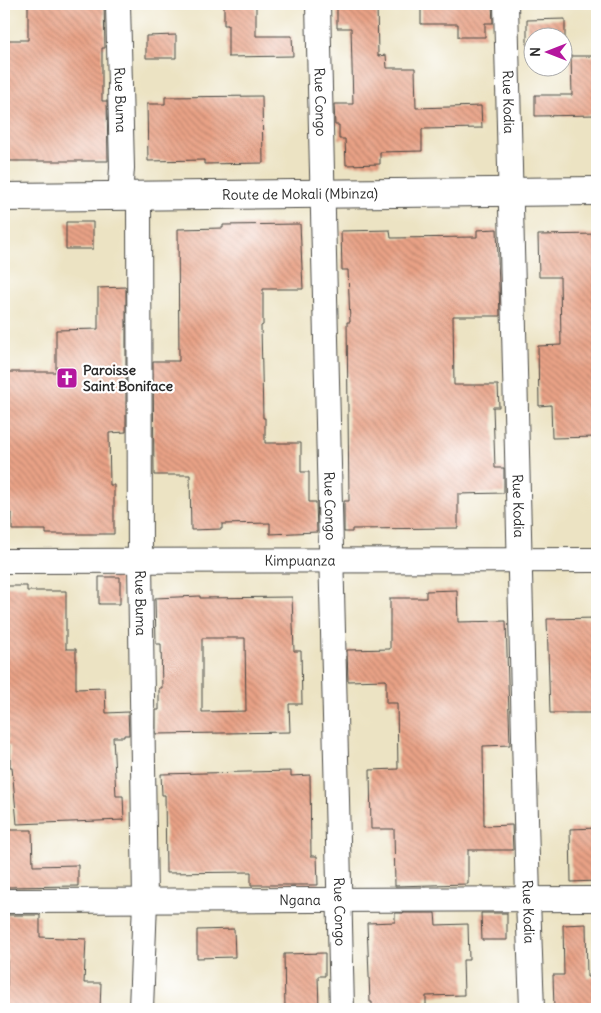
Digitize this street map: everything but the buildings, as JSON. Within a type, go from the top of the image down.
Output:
[{"type":"street","name":"Rue Buma","points":[[118,4],[122,168],[129,196],[140,561],[144,901],[141,1009]]},
{"type":"street","name":"Rue Congo","points":[[318,4],[342,1009]]},
{"type":"street","name":"Rue Kodia","points":[[506,4],[532,1009]]},
{"type":"street","name":"Route de Mokali (Mbinza)","points":[[4,197],[597,191]]},
{"type":"street","name":"Kimpuanza","points":[[4,561],[597,560]]},
{"type":"street","name":"Ngana","points":[[4,902],[597,899]]},
{"type":"place","name":"Paroisse Saint Boniface","points":[[67,378]]}]
